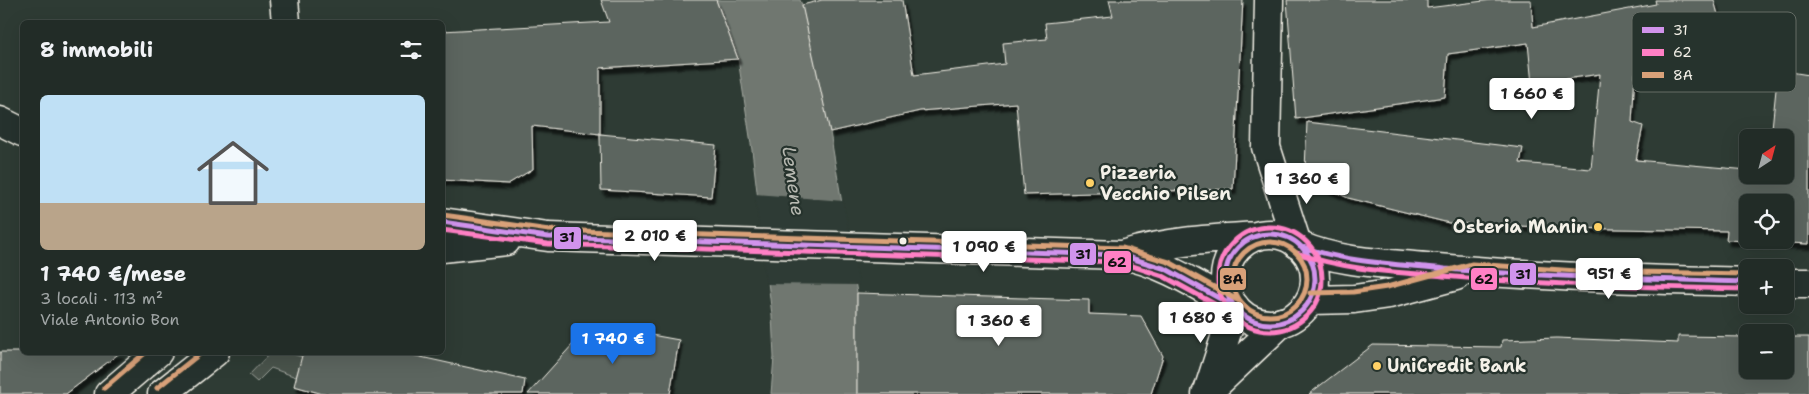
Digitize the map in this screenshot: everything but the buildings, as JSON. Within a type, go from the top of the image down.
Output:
[{"type":"main road","points":[[284,0],[286,20]]},
{"type":"main road","points":[[1259,236],[1246,241],[1234,251],[1227,264],[1225,279],[1227,294],[1235,307],[1244,316],[1256,322],[1282,322],[1294,317],[1310,300],[1314,286],[1314,271],[1309,258],[1299,245],[1266,147],[1268,0]]},
{"type":"main road","points":[[445,222],[548,237],[1121,255],[1142,258],[1167,268],[1235,307]]},
{"type":"main road","points":[[1121,255],[1144,248],[1196,241],[1279,235],[1322,256],[1348,259],[1472,271],[1577,278],[1739,282]]},
{"type":"main road","points":[[445,248],[548,237]]},
{"type":"main road","points":[[1310,300],[1354,299],[1389,294],[1472,271]]},
{"type":"main road","points":[[1794,283],[1809,283]]},
{"type":"main road","points":[[1207,393],[1235,307]]},
{"type":"main road","points":[[1207,393],[1246,359],[1282,322]]},
{"type":"main road","points":[[109,394],[154,355]]},
{"type":"main road","points":[[162,394],[211,355]]},
{"type":"shaded area","points":[[268,355],[296,355],[302,357],[296,377],[271,368],[257,382],[249,375]]},
{"type":"water","name":"Lemene","points":[[716,0],[800,0],[802,5],[830,132],[857,293],[857,394],[771,394],[774,357],[772,315],[752,150],[738,59]]},
{"type":"pier","points":[[755,194],[843,201],[859,285],[766,284]]},
{"type":"transit line","name":"8A","points":[[445,215],[549,230],[1122,248],[1169,262],[1239,301]]},
{"type":"transit line","name":"31","points":[[445,222],[548,237],[1121,255],[1166,269],[1235,307]]},
{"type":"transit line","name":"62","points":[[1270,227],[1290,231],[1307,242],[1318,259],[1322,279],[1318,299],[1307,316],[1290,327],[1270,331],[1250,327],[1233,316],[1222,299],[1218,279],[1222,259],[1233,242],[1250,231],[1270,227]]},
{"type":"transit line","name":"62","points":[[445,230],[548,244],[1120,262],[1163,276],[1231,313]]},
{"type":"transit line","name":"31","points":[[1270,234],[1287,238],[1302,247],[1311,262],[1315,279],[1311,296],[1302,311],[1287,320],[1270,324],[1253,320],[1238,311],[1229,296],[1225,279],[1229,262],[1238,247],[1253,238],[1270,234]]},
{"type":"transit line","name":"8A","points":[[1270,242],[1291,248],[1301,258],[1307,279],[1301,300],[1291,310],[1270,316],[1249,310],[1239,300],[1233,279],[1239,258],[1249,248],[1270,242]]},
{"type":"transit line","name":"31","points":[[1300,246],[1318,252],[1354,259],[1445,269],[1559,276],[1739,282]]},
{"type":"transit line","name":"62","points":[[1297,253],[1351,267],[1406,273],[1557,284],[1739,289]]},
{"type":"transit line","name":"8A","points":[[1310,293],[1353,292],[1387,287],[1472,264],[1577,271],[1739,274]]},
{"type":"transit line","name":"8A","points":[[104,388],[142,355]]},
{"type":"transit line","name":"8A","points":[[157,388],[198,355]]},
{"type":"place","name":"Pizzeria Vecchio Pilsen","points":[[1090,183]]},
{"type":"place","name":"Osteria Manin","points":[[1598,227]]},
{"type":"place","name":"UniCredit Bank","points":[[1377,366]]}]
